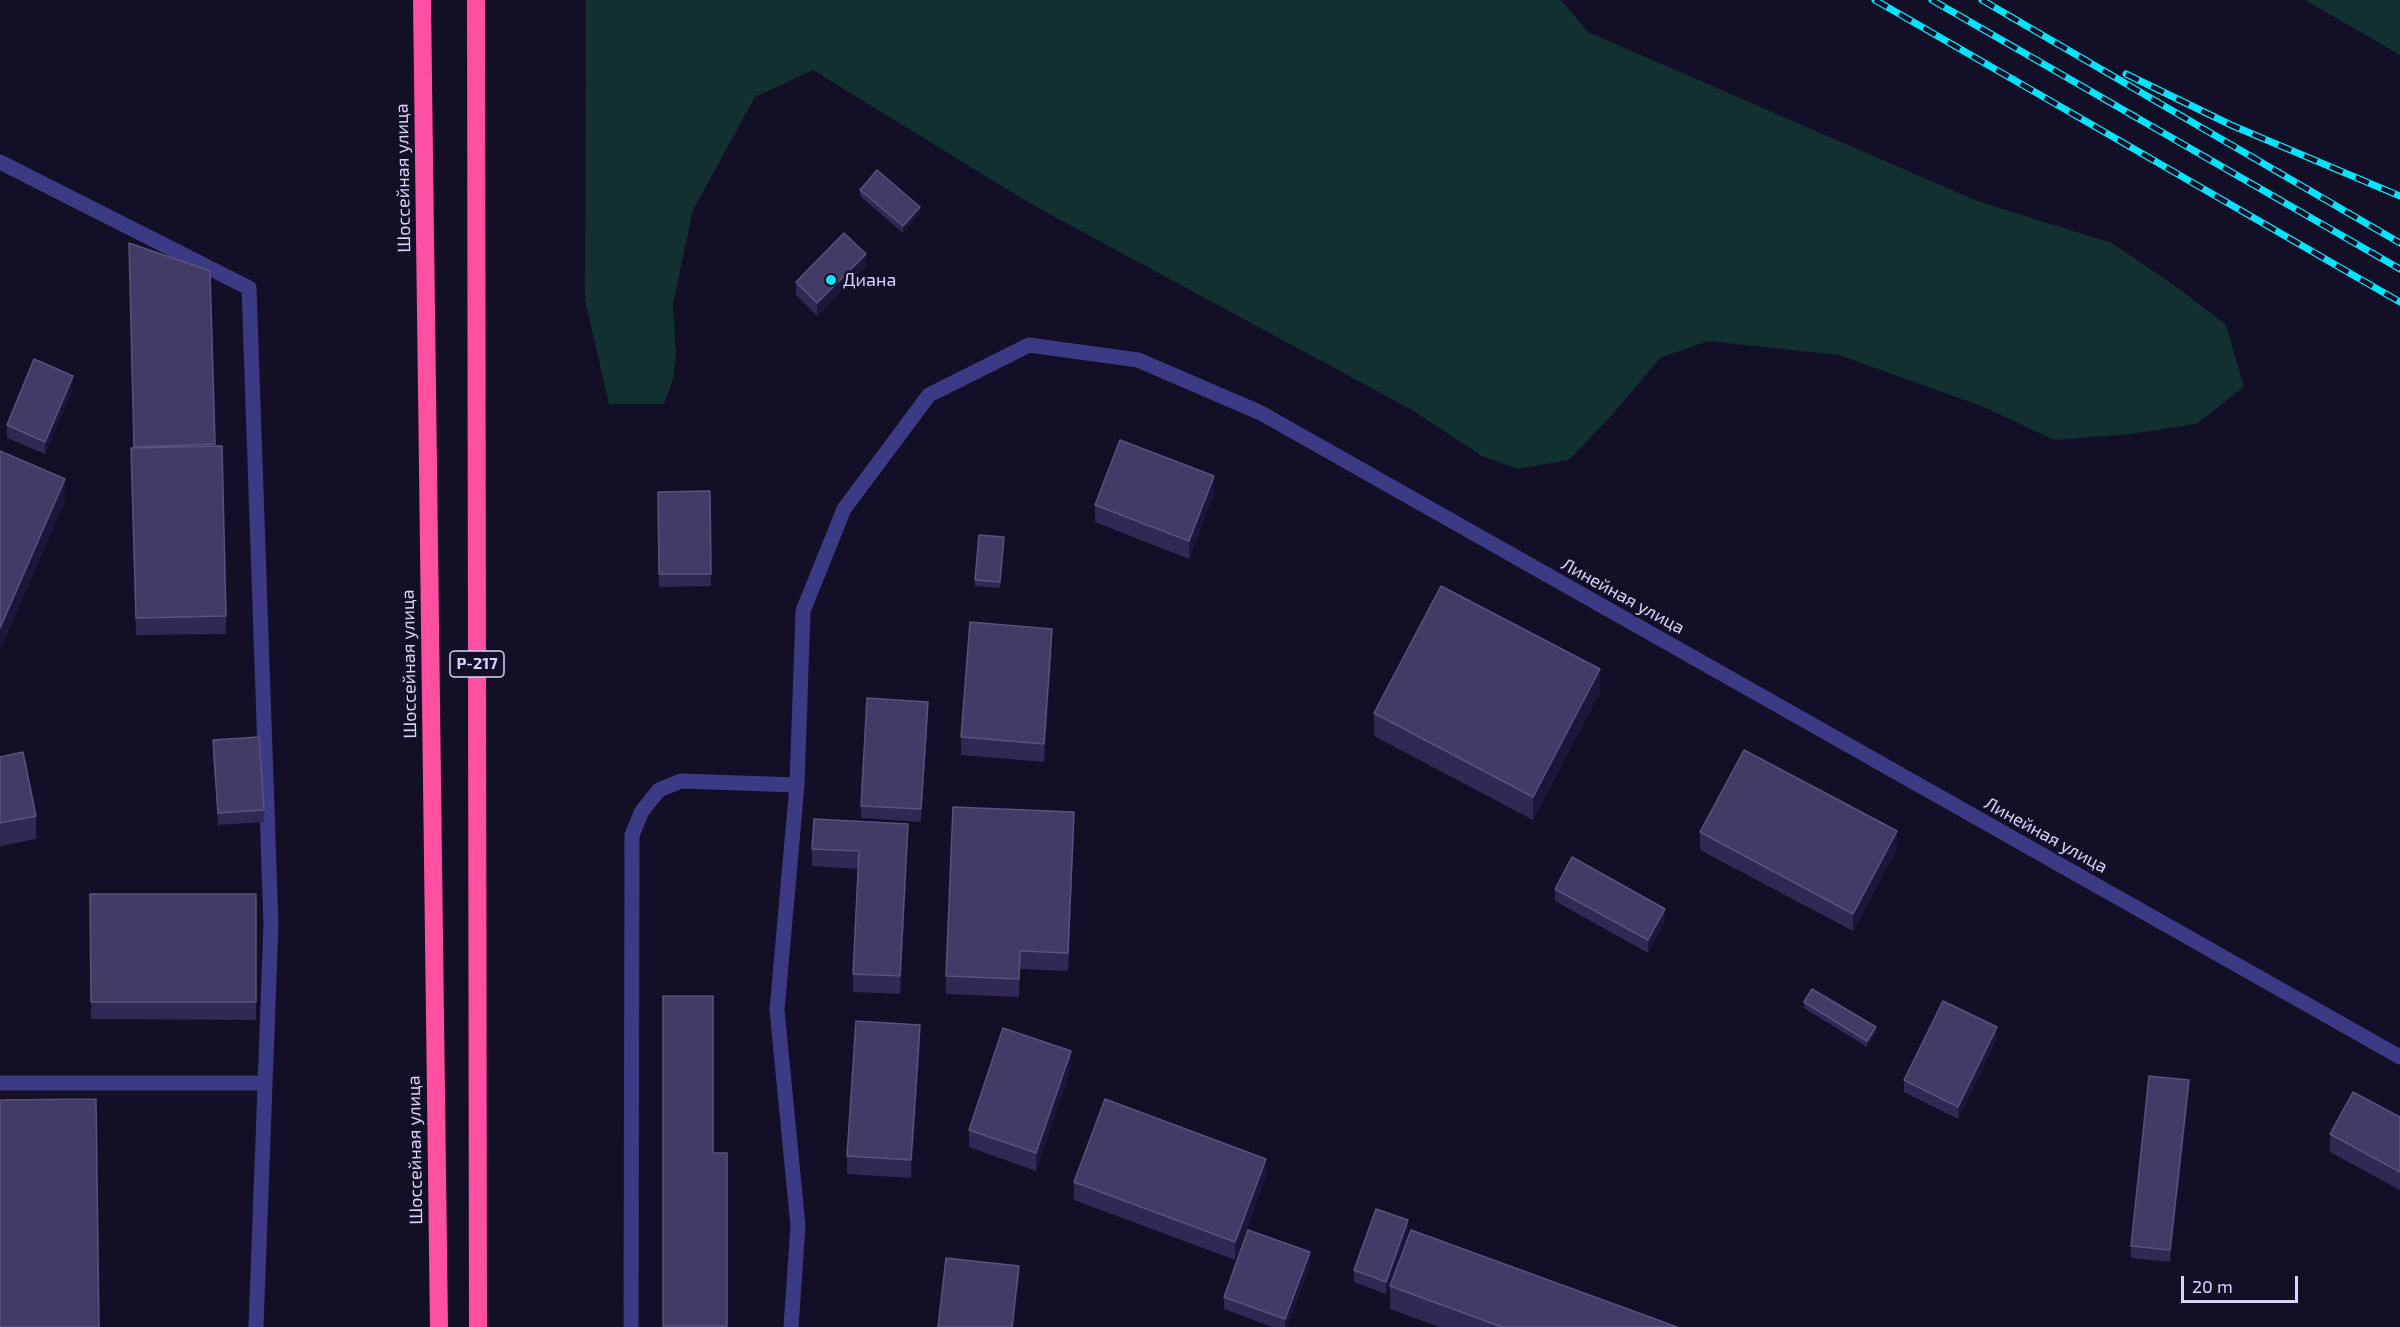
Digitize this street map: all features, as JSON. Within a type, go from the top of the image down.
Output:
[{"type":"highway","name":"Шоссейная улица","points":[[422,0],[439,1327]]},
{"type":"highway","name":"Р-217","points":[[476,0],[478,1327]]},
{"type":"street","points":[[0,162],[249,288],[271,924],[255,1327]]},
{"type":"street","name":"Линейная улица","points":[[797,785],[803,611],[844,509],[929,395],[1029,345],[1138,360],[1261,413],[2400,1058]]},
{"type":"street","points":[[631,1327],[632,835],[642,811],[659,790],[681,781],[797,785],[777,1010],[798,1226],[791,1327]]},
{"type":"street","points":[[0,1083],[265,1083]]},
{"type":"green space","points":[[586,0],[1561,0],[1588,32],[1977,201],[2112,243],[2178,288],[2226,325],[2244,387],[2196,424],[2131,434],[2054,440],[1984,407],[1839,355],[1708,341],[1660,358],[1612,415],[1569,460],[1518,469],[1482,456],[1412,410],[1031,204],[813,70],[755,97],[693,210],[673,304],[676,353],[673,380],[664,404],[609,404],[585,300]]},
{"type":"green space","points":[[2305,0],[2400,0],[2400,55]]},
{"type":"building","points":[[877,170],[920,207],[903,226],[860,190]]},
{"type":"building","name":"Диана","points":[[844,233],[866,254],[817,303],[796,282]]},
{"type":"building","points":[[129,243],[210,271],[215,444],[134,447]]},
{"type":"building","points":[[34,359],[73,376],[45,442],[7,425]]},
{"type":"building","points":[[1120,440],[1214,476],[1189,541],[1095,505]]},
{"type":"building","points":[[222,446],[226,616],[136,618],[131,448]]},
{"type":"building","points":[[0,451],[65,479],[0,628]]},
{"type":"building","points":[[710,491],[711,574],[659,574],[658,492]]},
{"type":"building","points":[[979,535],[1004,537],[1000,582],[975,580]]},
{"type":"building","points":[[1441,586],[1600,669],[1533,797],[1374,713]]},
{"type":"building","points":[[970,622],[1052,629],[1044,744],[961,737]]},
{"type":"building","points":[[867,698],[928,702],[921,809],[861,806]]},
{"type":"building","points":[[259,737],[264,810],[218,813],[213,740]]},
{"type":"building","points":[[1744,750],[1897,831],[1853,914],[1700,832]]},
{"type":"building","points":[[23,752],[36,816],[0,823],[0,757]]},
{"type":"building","points":[[953,807],[1074,812],[1068,953],[1020,951],[1019,979],[946,976]]},
{"type":"building","points":[[814,819],[908,824],[900,976],[853,974],[859,851],[812,849]]},
{"type":"building","points":[[1572,857],[1665,909],[1648,940],[1555,889]]},
{"type":"building","points":[[90,894],[256,894],[256,1002],[91,1002]]},
{"type":"building","points":[[1812,989],[1876,1027],[1867,1041],[1804,1002]]},
{"type":"building","points":[[663,996],[713,996],[713,1153],[727,1153],[727,1326],[663,1326]]},
{"type":"building","points":[[1943,1001],[1997,1027],[1958,1107],[1904,1080]]},
{"type":"building","points":[[856,1021],[920,1025],[911,1160],[847,1156]]},
{"type":"building","points":[[1003,1028],[1071,1051],[1036,1153],[969,1130]]},
{"type":"building","points":[[2149,1076],[2189,1080],[2170,1250],[2131,1246]]},
{"type":"building","points":[[2353,1092],[2400,1117],[2400,1172],[2330,1134]]},
{"type":"building","points":[[96,1099],[99,1327],[0,1327],[0,1100]]},
{"type":"building","points":[[1105,1099],[1266,1159],[1235,1242],[1074,1182]]},
{"type":"building","points":[[1376,1209],[1408,1220],[1386,1282],[1354,1270]]},
{"type":"building","points":[[1248,1230],[1310,1252],[1285,1319],[1224,1297]]},
{"type":"building","points":[[1411,1230],[1677,1327],[1502,1327],[1390,1286]]},
{"type":"building","points":[[946,1258],[1019,1266],[1012,1327],[938,1327]]},
{"type":"railway","points":[[1875,0],[2400,302]]},
{"type":"railway","points":[[1932,0],[2400,269]]},
{"type":"railway","points":[[1982,0],[2400,243]]},
{"type":"railway","points":[[2126,74],[2231,125],[2400,196]]},
{"type":"place","name":"Диана","points":[[831,280]]}]
